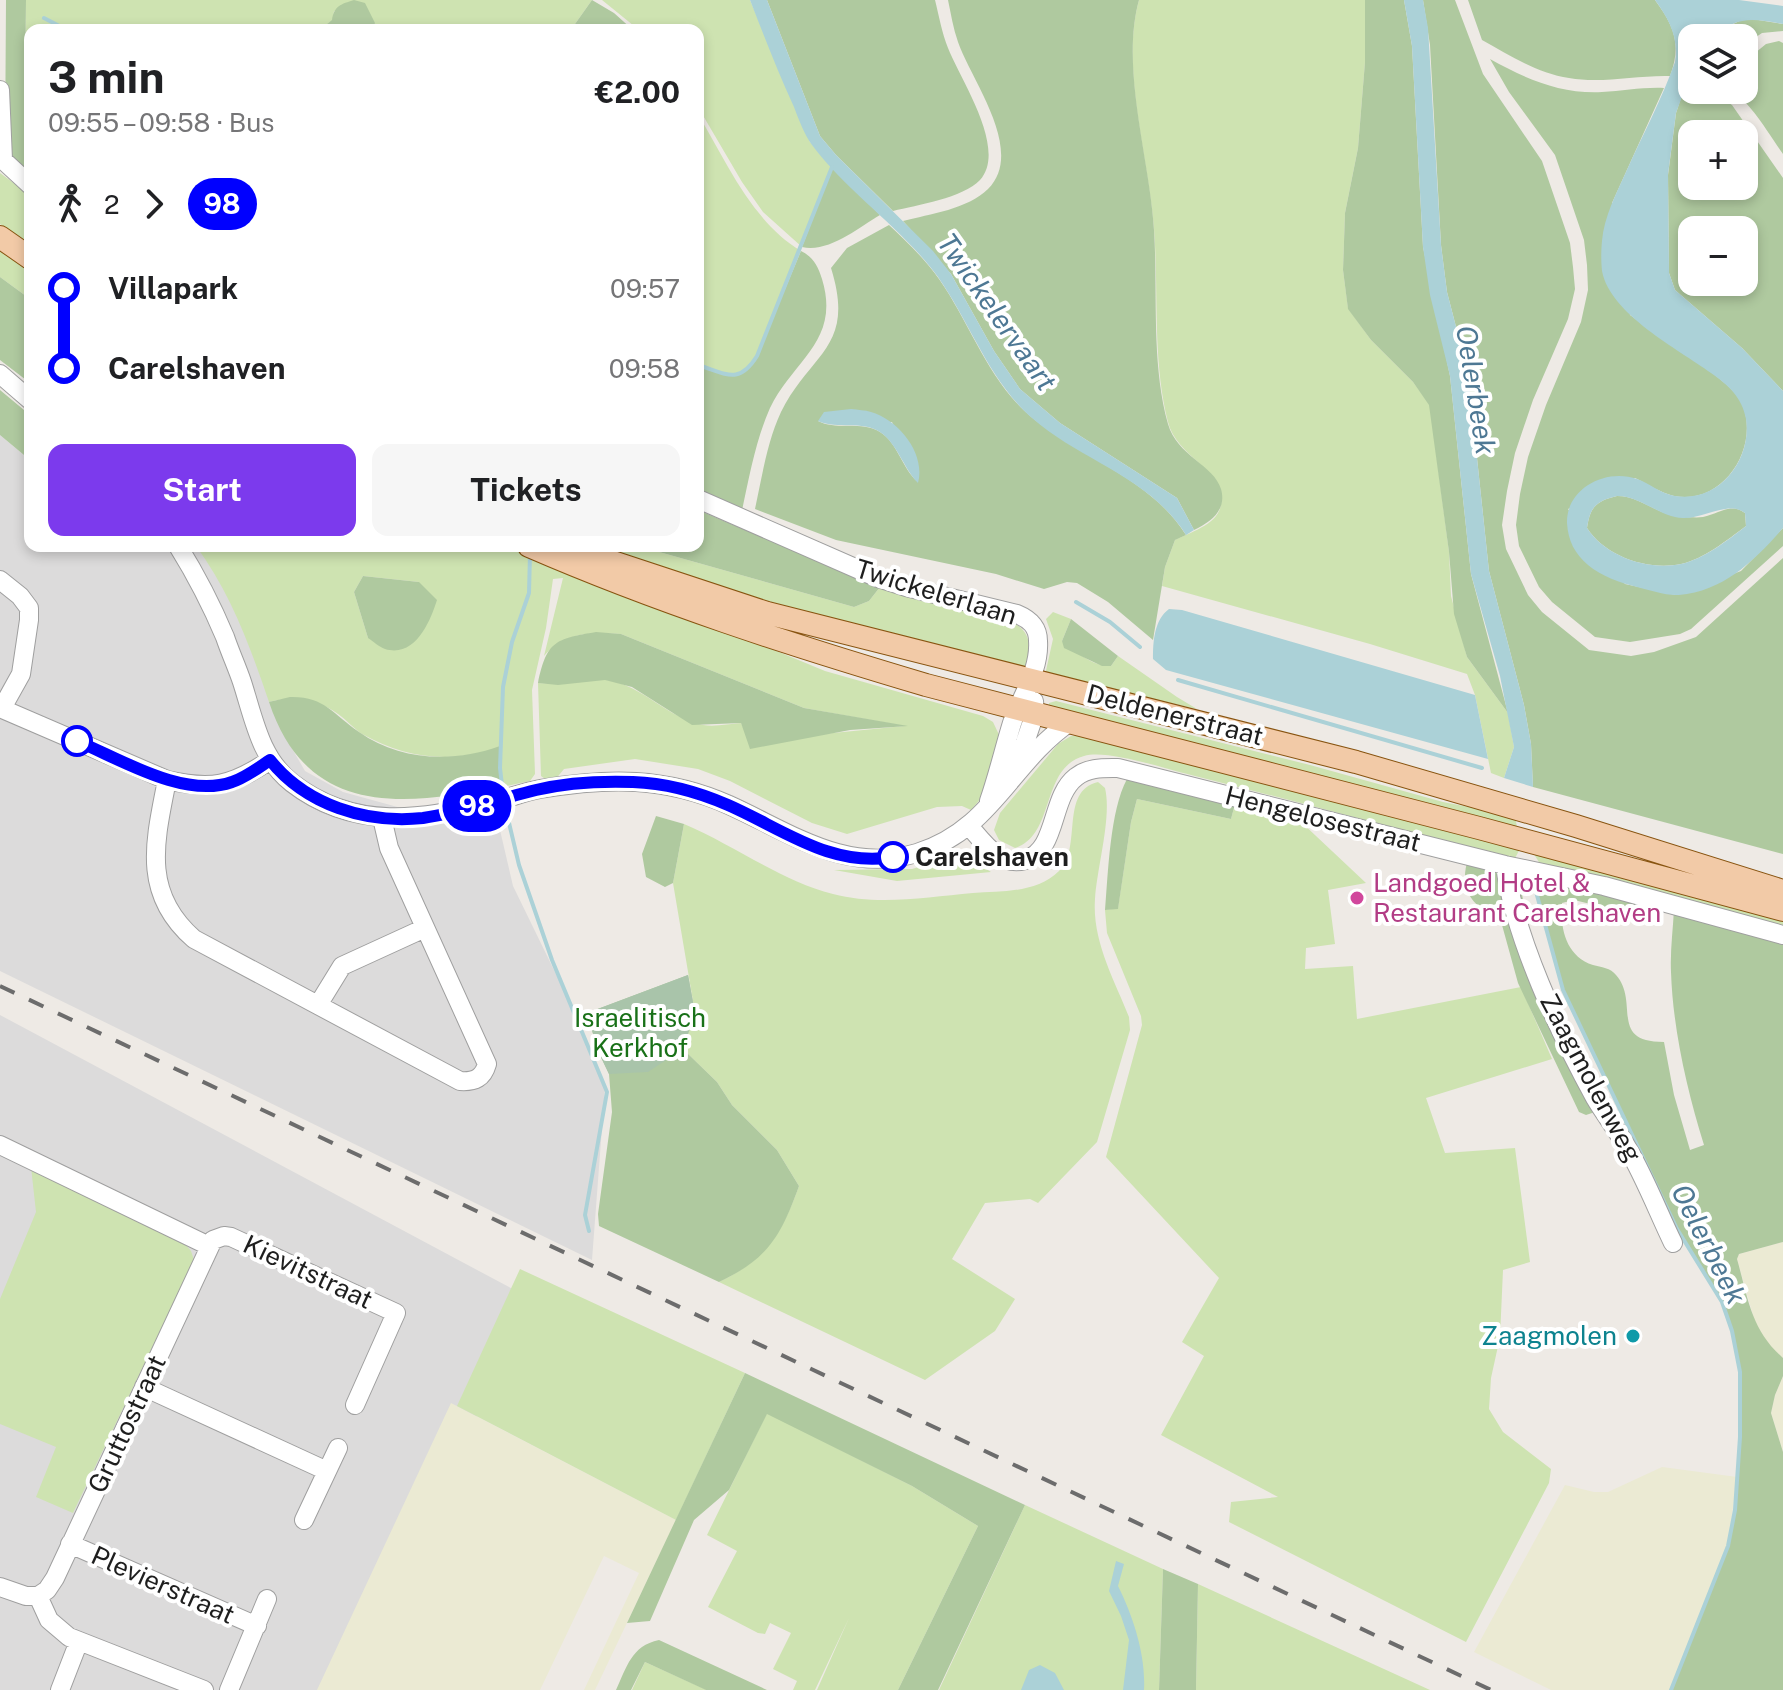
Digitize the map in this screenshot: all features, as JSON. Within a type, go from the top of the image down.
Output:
[{"type":"main road","points":[[0,237],[24,254]]},
{"type":"main road","name":"Deldenerstraat","points":[[543,552],[689,609],[837,659],[1783,910]]},
{"type":"main road","name":"Deldenerstraat","points":[[582,552],[767,613],[1370,766],[1783,891]]},
{"type":"street","points":[[0,90],[3,160],[24,179]]},
{"type":"street","points":[[0,374],[24,395]]},
{"type":"street","name":"Twickelerlaan","points":[[704,502],[878,578],[1025,618],[1032,623],[1038,639],[1026,711]]},
{"type":"street","points":[[181,552],[223,633],[270,760],[293,784],[318,800],[382,818],[425,818],[539,789],[632,782],[696,793],[728,805],[808,845],[856,858],[887,858],[915,853],[945,842],[970,827],[1054,733],[1070,722]]},
{"type":"street","points":[[0,580],[29,608],[21,674],[7,710],[167,780],[194,786],[231,782],[270,760]]},
{"type":"street","points":[[1013,780],[1026,711]]},
{"type":"street","points":[[987,807],[1026,711]]},
{"type":"street","name":"Hengelosestraat","points":[[970,827],[997,856],[1013,863],[1029,859],[1042,846],[1060,795],[1074,778],[1088,770],[1118,768],[1505,865],[1604,886],[1783,934]]},
{"type":"street","points":[[167,780],[154,846],[157,878],[165,904],[180,927],[194,939],[460,1081],[472,1082],[480,1078],[487,1064],[389,848],[382,818]]},
{"type":"street","name":"Zaagmolenweg","points":[[1505,865],[1507,883],[1521,927],[1552,1009],[1596,1101],[1628,1148],[1673,1243]]},
{"type":"street","points":[[318,1005],[342,966],[425,928]]},
{"type":"street","name":"Kievitstraat","points":[[0,1145],[209,1246],[218,1238],[231,1237],[396,1313],[355,1405]]},
{"type":"street","name":"Gruttostraat","points":[[38,1596],[52,1583],[209,1246]]},
{"type":"street","points":[[144,1387],[327,1471]]},
{"type":"street","points":[[304,1520],[338,1448]]},
{"type":"street","name":"Plevierstraat","points":[[70,1544],[257,1626]]},
{"type":"street","points":[[0,1587],[26,1596],[38,1596],[44,1612],[55,1626],[79,1641],[204,1690]]},
{"type":"street","name":"Plevierstraat","points":[[229,1690],[267,1599]]},
{"type":"street","points":[[60,1690],[79,1641]]},
{"type":"shaded area","points":[[0,435],[24,455],[24,552],[215,552],[290,745],[305,771],[343,792],[423,814],[493,800],[513,886],[572,1007],[605,1088],[592,1260],[0,971]]},
{"type":"shaded area","points":[[0,1015],[522,1294],[377,1690],[0,1690]]},
{"type":"green space","points":[[6,0],[26,0],[24,178],[5,152]]},
{"type":"green space","points":[[26,0],[592,0],[575,24],[375,24],[334,11],[333,20],[328,24],[26,24]]},
{"type":"green space","points":[[354,0],[365,3],[375,24],[327,24],[339,6]]},
{"type":"green space","points":[[592,0],[626,24],[575,24]]},
{"type":"green space","points":[[602,0],[750,0],[810,142],[832,168],[802,247],[763,212],[704,117],[704,24],[632,24]]},
{"type":"green space","points":[[767,0],[935,0],[948,48],[985,133],[987,167],[980,180],[963,192],[893,211],[820,136]]},
{"type":"green space","points":[[948,0],[1139,0],[1134,27],[1134,84],[1154,230],[1157,352],[1163,400],[1173,435],[1211,473],[1222,496],[1216,514],[1194,530],[1177,498],[1060,423],[1020,389],[994,351],[951,274],[903,221],[948,210],[980,196],[998,173],[1001,155],[999,136],[958,42]]},
{"type":"green space","points":[[1139,0],[1365,0],[1365,62],[1358,148],[1345,213],[1343,270],[1348,308],[1371,340],[1413,382],[1430,405],[1449,552],[1451,596],[1467,657],[1508,713],[1514,747],[1504,778],[1491,773],[1475,695],[1467,674],[1162,586],[1175,540],[1215,517],[1221,504],[1221,492],[1209,473],[1173,434],[1163,398],[1158,350],[1154,229],[1134,83],[1134,26]]},
{"type":"green space","points":[[1365,0],[1404,0],[1412,46],[1423,247],[1450,376],[1471,574],[1508,713],[1467,657],[1454,614],[1429,405],[1413,382],[1371,340],[1348,309],[1343,270],[1345,213],[1358,148],[1365,62]]},
{"type":"green space","points":[[1423,0],[1455,0],[1483,74],[1542,161],[1570,243],[1575,289],[1568,319],[1533,400],[1515,453],[1502,525],[1506,549],[1528,595],[1542,612],[1589,650],[1631,656],[1654,652],[1696,637],[1783,558],[1783,854],[1533,787],[1531,744],[1524,705],[1489,571],[1468,373],[1447,292],[1441,245],[1430,45]]},
{"type":"green space","points":[[1468,0],[1655,0],[1674,36],[1674,65],[1670,76],[1594,80],[1546,72],[1482,40]]},
{"type":"green space","points":[[1746,18],[1783,24],[1783,31],[1758,36],[1758,24],[1733,24]]},
{"type":"green space","points":[[1783,43],[1783,154],[1746,104],[1758,104],[1758,51],[1766,44]]},
{"type":"green space","points":[[1490,59],[1530,79],[1558,88],[1602,92],[1664,88],[1612,203],[1630,315],[1708,369],[1735,392],[1746,418],[1746,436],[1734,469],[1709,492],[1692,497],[1674,496],[1635,478],[1568,509],[1625,584],[1676,595],[1741,571],[1783,528],[1783,546],[1691,629],[1680,634],[1630,642],[1595,637],[1552,602],[1539,587],[1519,546],[1516,525],[1528,457],[1581,322],[1588,290],[1587,265],[1584,240],[1555,155],[1509,92]]},
{"type":"green space","points":[[1679,104],[1731,104],[1742,120],[1678,120],[1678,200],[1758,200],[1758,142],[1783,178],[1783,391],[1742,348],[1682,296],[1758,296],[1758,216],[1678,216],[1678,293],[1669,273],[1668,175]]},
{"type":"green space","points":[[704,124],[754,207],[784,239],[801,251],[757,356],[744,371],[725,374],[704,367]]},
{"type":"green space","points":[[832,168],[880,215],[833,243],[802,247]]},
{"type":"green space","points":[[0,173],[24,191],[24,242],[0,224]]},
{"type":"green space","points":[[889,225],[939,279],[993,372],[1019,406],[1054,434],[1136,485],[1172,516],[1186,535],[1175,540],[1165,567],[1153,640],[1108,602],[1077,583],[1067,582],[1044,589],[996,574],[836,540],[755,509],[776,423],[793,392],[827,348],[834,333],[838,316],[831,268],[847,248]],"holes":[[[818,421],[892,422],[918,482],[880,432],[873,428]]]},
{"type":"green space","points":[[0,248],[24,266],[24,295],[0,277]]},
{"type":"green space","points":[[801,251],[812,259],[820,274],[826,300],[825,319],[812,349],[770,408],[756,447],[741,515],[704,498],[704,367],[725,374],[738,374],[757,356]]},
{"type":"green space","points":[[0,277],[24,295],[24,378],[0,360]]},
{"type":"green space","points":[[0,390],[24,410],[24,455],[0,435]]},
{"type":"green space","points":[[1617,496],[1634,499],[1674,516],[1703,517],[1724,510],[1740,510],[1745,513],[1746,526],[1690,562],[1668,566],[1641,563],[1616,554],[1587,528],[1595,506]]},
{"type":"green space","points":[[704,513],[880,587],[869,601],[854,607],[659,552],[704,552]]},
{"type":"green space","points":[[200,552],[536,552],[825,671],[983,716],[993,722],[1001,739],[984,795],[971,810],[962,806],[937,807],[847,834],[812,823],[730,781],[698,769],[635,759],[564,769],[555,780],[548,781],[541,776],[538,683],[591,679],[620,683],[690,721],[708,726],[741,723],[745,731],[823,734],[904,726],[804,708],[621,634],[579,635],[560,642],[544,656],[563,578],[553,579],[532,690],[535,774],[530,781],[502,787],[500,747],[465,756],[413,754],[362,734],[322,704],[296,699],[269,702],[220,583]],"holes":[[[363,576],[419,582],[368,638],[354,592]]]},
{"type":"green space","points":[[599,552],[659,552],[854,607],[869,601],[880,587],[1009,621],[1026,635],[1029,655],[1026,670],[674,576]]},
{"type":"green space","points":[[363,576],[419,582],[437,600],[425,628],[413,643],[396,650],[383,648],[368,638],[354,592]]},
{"type":"green space","points":[[1053,612],[1071,619],[1062,641],[1079,654],[1104,666],[1111,666],[1118,656],[1197,709],[1045,675],[1053,639],[1046,619]]},
{"type":"green space","points":[[1071,619],[1118,656],[1111,666],[1102,666],[1064,648],[1062,641]]},
{"type":"green space","points":[[596,632],[621,634],[804,708],[908,726],[850,730],[750,749],[741,723],[692,725],[632,687],[605,680],[558,685],[538,683],[545,658],[555,644]]},
{"type":"green space","points":[[290,697],[320,703],[375,742],[409,754],[446,757],[500,746],[502,787],[430,798],[395,799],[363,795],[334,785],[308,767],[286,740],[269,702]]},
{"type":"green space","points":[[1056,701],[1443,802],[1515,816],[1517,827],[1049,706],[1049,703]]},
{"type":"green space","points":[[1089,735],[1521,847],[1514,860],[1107,755],[1084,756],[1070,763],[1060,774],[1037,830],[1028,841],[1015,848],[999,840],[994,830],[1000,813],[1058,744],[1071,736]]},
{"type":"green space","points":[[1127,779],[1235,804],[1231,819],[1137,799],[1118,909],[1105,910],[1113,825]]},
{"type":"green space","points":[[1098,782],[1105,788],[1107,813],[1095,915],[1100,945],[1129,1017],[1130,1030],[1097,1142],[1038,1203],[1030,1199],[985,1203],[952,1259],[1015,1299],[995,1331],[925,1380],[719,1282],[749,1264],[770,1243],[786,1218],[799,1186],[777,1150],[732,1105],[717,1082],[683,1049],[695,1013],[673,883],[684,824],[795,881],[850,898],[903,900],[1007,891],[1030,887],[1059,871],[1070,849],[1079,796],[1086,787]]},
{"type":"green space","points":[[1137,799],[1231,819],[1235,804],[1299,820],[1366,883],[1328,890],[1335,944],[1306,948],[1305,969],[1353,966],[1357,1019],[1521,987],[1552,1059],[1426,1098],[1445,1153],[1515,1148],[1530,1262],[1503,1270],[1500,1337],[1491,1378],[1489,1409],[1503,1432],[1551,1469],[1549,1483],[1466,1642],[1229,1522],[1231,1502],[1278,1497],[1161,1435],[1204,1356],[1182,1342],[1219,1278],[1106,1157],[1142,1025],[1107,933],[1105,910],[1118,908]]},
{"type":"green space","points":[[656,816],[684,824],[673,883],[665,887],[646,877],[642,854]]},
{"type":"green space","points":[[1532,851],[1783,917],[1783,928],[1542,867]]},
{"type":"green space","points":[[955,856],[969,858],[991,872],[897,881],[834,870],[912,869]]},
{"type":"green space","points":[[1468,859],[1517,870],[1534,953],[1604,1109],[1586,1115],[1579,1112],[1518,983],[1502,925],[1496,917],[1475,903],[1468,892],[1465,873]]},
{"type":"green space","points":[[1532,877],[1645,901],[1641,912],[1636,915],[1574,900],[1562,903],[1562,922],[1567,940],[1576,955],[1616,975],[1623,986],[1628,1019],[1636,1035],[1664,1042],[1674,1095],[1690,1150],[1704,1145],[1687,1081],[1672,994],[1674,909],[1783,940],[1783,1242],[1739,1254],[1737,1259],[1757,1325],[1783,1358],[1783,1376],[1771,1413],[1783,1452],[1783,1690],[1671,1690],[1728,1546],[1735,1510],[1740,1438],[1740,1372],[1732,1331],[1722,1302],[1677,1229],[1563,990]]},
{"type":"green space","points":[[688,975],[695,1013],[683,1049],[717,1082],[732,1105],[777,1150],[799,1186],[786,1219],[771,1244],[750,1264],[719,1282],[599,1226],[612,1112],[609,1074],[598,1051],[587,1013]]},
{"type":"green space","name":"Israelitisch Kerkhof","points":[[688,975],[695,1013],[683,1049],[648,1072],[609,1074],[598,1051],[587,1013]]},
{"type":"green space","points":[[31,1167],[185,1244],[194,1260],[73,1513],[36,1497],[56,1447],[0,1424],[0,1299],[36,1212]]},
{"type":"green space","points":[[1783,1242],[1783,1358],[1767,1344],[1756,1326],[1737,1259],[1739,1254]]},
{"type":"green space","points":[[520,1269],[745,1373],[676,1520],[457,1406]]},
{"type":"green space","points":[[745,1373],[1025,1505],[938,1690],[898,1690],[978,1526],[912,1486],[767,1414],[729,1490],[694,1520],[650,1621],[627,1623]]},
{"type":"green space","points":[[1783,1376],[1783,1452],[1771,1413]]},
{"type":"green space","points":[[451,1403],[676,1520],[595,1690],[584,1690],[639,1573],[604,1556],[540,1690],[317,1690]]},
{"type":"green space","points":[[767,1413],[912,1486],[978,1526],[898,1690],[817,1690],[849,1618],[815,1690],[793,1690],[797,1681],[773,1669],[791,1633],[770,1623],[765,1634],[758,1633],[708,1607],[737,1551],[707,1535]]},
{"type":"green space","points":[[1662,1467],[1737,1477],[1728,1546],[1671,1690],[1551,1690],[1474,1652],[1565,1485],[1608,1492]]},
{"type":"green space","points":[[1025,1505],[1163,1569],[1159,1690],[939,1690]]},
{"type":"green space","points":[[1163,1569],[1198,1584],[1196,1690],[1159,1690]]},
{"type":"green space","points":[[1198,1584],[1430,1690],[1196,1690]]},
{"type":"green space","points":[[659,1640],[767,1690],[706,1690],[645,1662],[631,1690],[616,1690],[636,1652]]},
{"type":"green space","points":[[645,1662],[707,1690],[632,1690]]},
{"type":"water","points":[[750,0],[767,0],[820,136],[933,251],[951,274],[994,351],[1020,389],[1060,423],[1177,498],[1194,530],[1186,535],[1154,498],[1051,433],[1017,403],[992,369],[950,295],[924,259],[842,179],[809,141]]},
{"type":"water","points":[[1404,0],[1423,0],[1428,28],[1441,245],[1447,292],[1468,373],[1489,571],[1524,705],[1531,744],[1533,787],[1504,778],[1514,747],[1500,676],[1471,574],[1450,376],[1430,295],[1423,247],[1412,46]]},
{"type":"water","points":[[1655,0],[1739,0],[1783,6],[1783,24],[1745,20],[1733,24],[1678,24],[1679,104],[1668,174],[1669,273],[1678,296],[1682,296],[1742,348],[1783,391],[1783,528],[1737,572],[1710,587],[1679,595],[1663,594],[1624,583],[1593,569],[1573,547],[1567,523],[1573,500],[1580,491],[1601,479],[1625,476],[1675,496],[1706,493],[1729,476],[1744,449],[1746,419],[1733,392],[1631,316],[1608,287],[1602,271],[1602,241],[1608,214],[1675,62],[1674,37],[1669,22]],"holes":[[[1617,496],[1683,518],[1731,508],[1745,513],[1746,526],[1698,558],[1668,566],[1641,563],[1616,554],[1587,528],[1592,510],[1604,500]]]},
{"type":"water","points":[[851,409],[881,416],[900,430],[918,461],[918,483],[880,432],[866,426],[818,421],[824,412]]},
{"type":"water","points":[[1169,609],[1182,610],[1475,695],[1488,759],[1166,670],[1153,659],[1153,646],[1157,625]]},
{"type":"water","points":[[1116,1561],[1124,1564],[1118,1586],[1137,1636],[1143,1663],[1144,1690],[1123,1690],[1129,1640],[1109,1591]]},
{"type":"water","points":[[1040,1665],[1055,1673],[1064,1690],[1021,1690],[1029,1670]]},
{"type":"waterway","points":[[44,18],[56,24]]},
{"type":"waterway","points":[[704,367],[725,374],[738,374],[757,356],[832,167]]},
{"type":"waterway","points":[[503,794],[500,768],[503,687],[512,642],[529,593],[530,554]]},
{"type":"waterway","points":[[1076,602],[1110,622],[1140,647]]},
{"type":"waterway","points":[[1178,680],[1482,768]]},
{"type":"waterway","points":[[505,806],[519,865],[552,960],[607,1092],[585,1215],[589,1231]]},
{"type":"waterway","name":"Oelerbeek","points":[[1532,877],[1563,990],[1677,1229],[1722,1302],[1732,1331],[1740,1372],[1735,1510],[1728,1546],[1671,1690]]},
{"type":"railway","points":[[0,986],[1491,1690]]},
{"type":"bus line","name":"98","points":[[77,741],[167,780],[194,786],[231,782],[270,760],[293,784],[318,800],[382,818],[425,818],[539,789],[632,782],[654,784],[696,793],[728,805],[808,845],[833,854],[856,858],[893,857]]},
{"type":"place","name":"Carelshaven","points":[[893,857]]},
{"type":"place","name":"Landgoed Hotel & Restaurant Carelshaven","points":[[1357,898]]},
{"type":"place","name":"Zaagmolen","points":[[1633,1336]]},
{"type":"water label","name":"Twickelervaart","points":[[997,312]]}]
